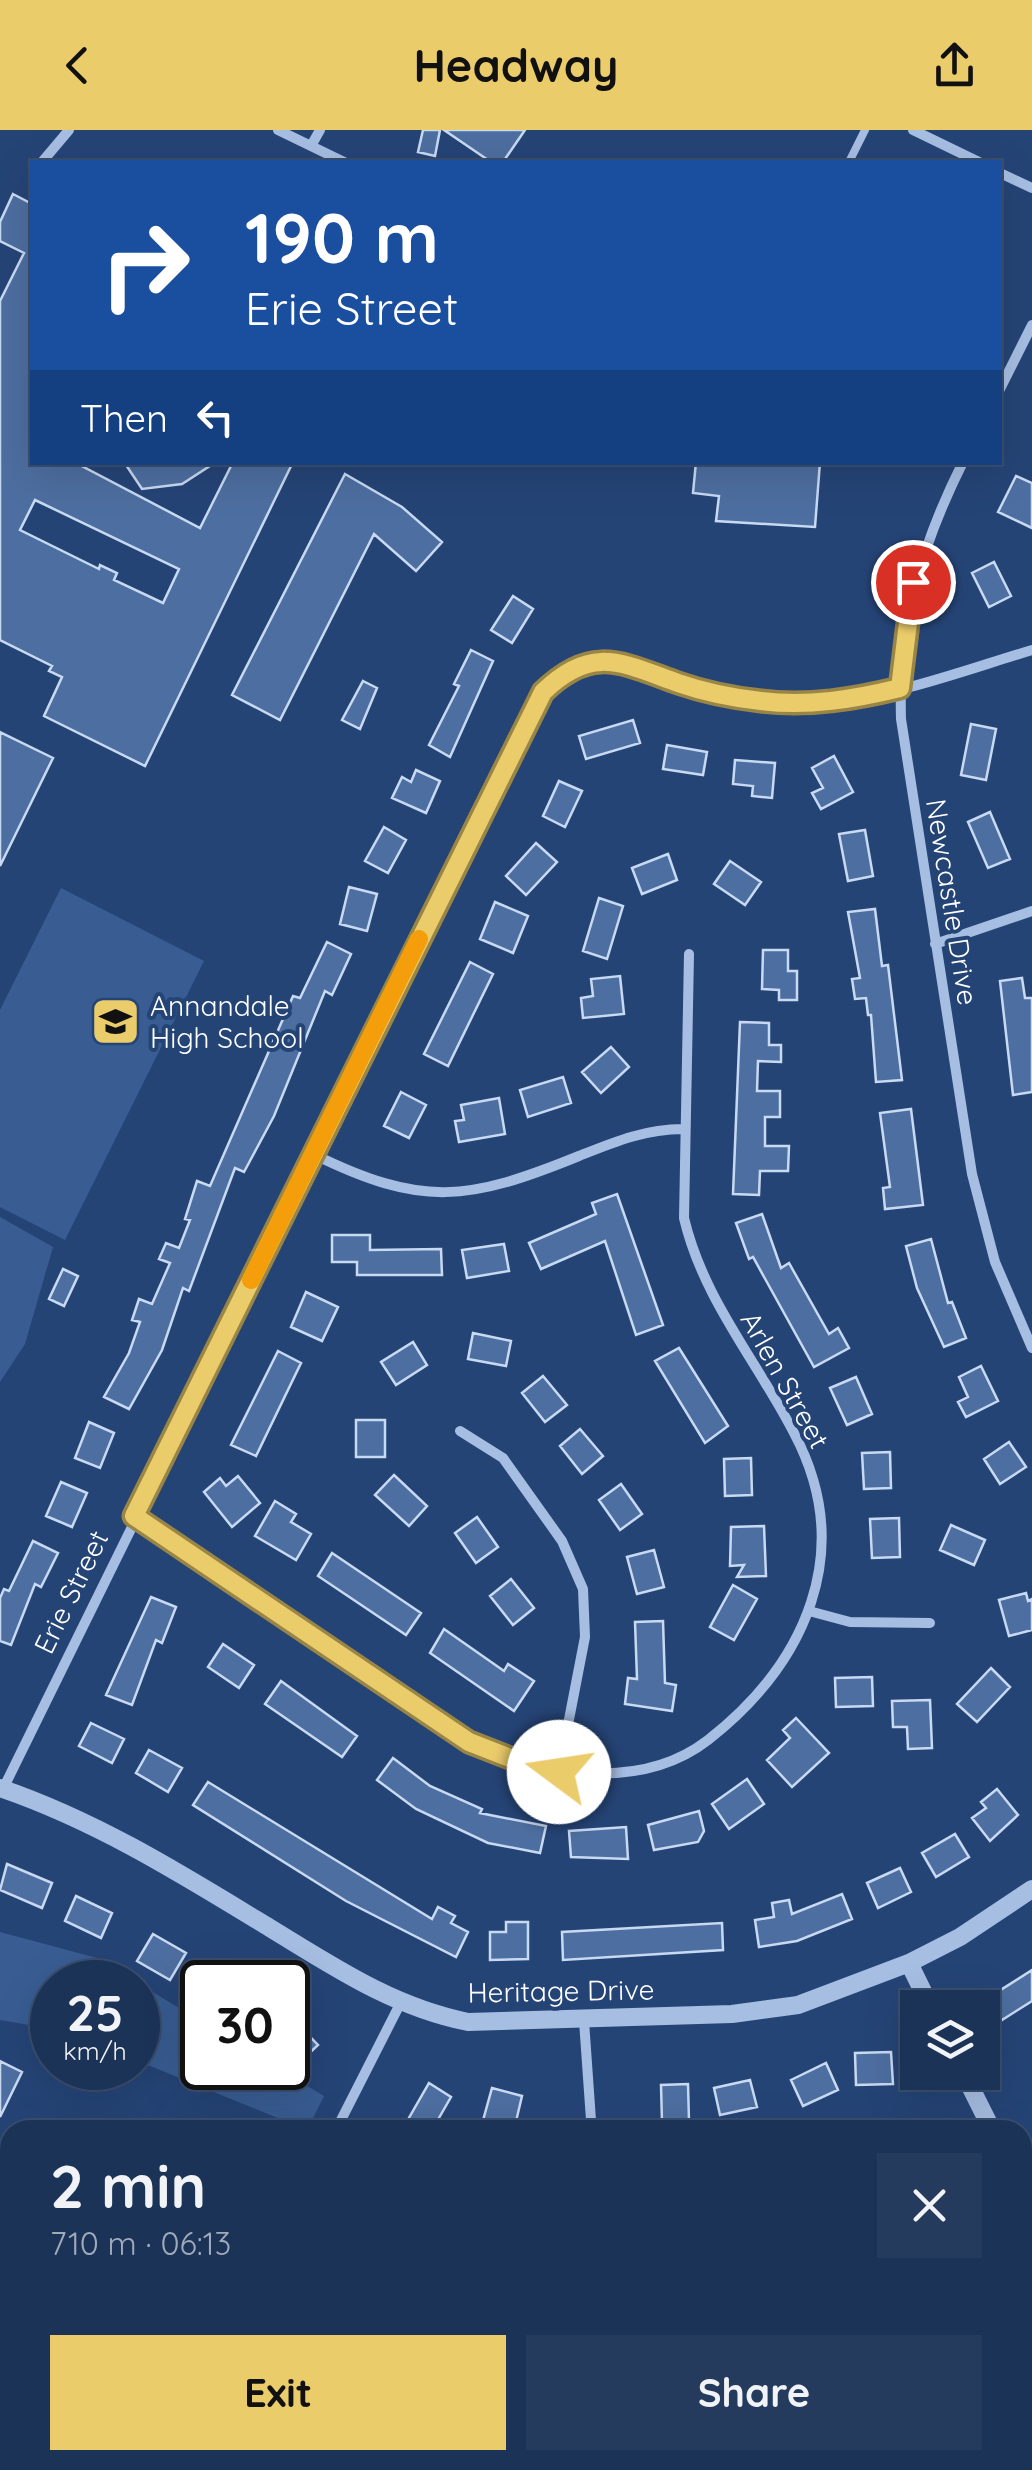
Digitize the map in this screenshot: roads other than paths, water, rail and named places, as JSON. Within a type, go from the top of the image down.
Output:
[{"type":"street","points":[[44,160],[68,130]]},
{"type":"street","points":[[278,130],[340,160]]},
{"type":"street","points":[[311,146],[320,130]]},
{"type":"street","points":[[913,130],[976,160]]},
{"type":"street","points":[[1002,174],[1032,188]]},
{"type":"street","points":[[1002,385],[1032,325]]},
{"type":"street","name":"Newcastle Drive","points":[[962,465],[936,517],[913,582],[900,688],[935,944],[981,1214],[994,1262],[1032,1348]]},
{"type":"street","name":"Erie Street","points":[[1,1789],[533,710],[558,677],[576,666],[614,661],[720,695],[784,703],[826,702],[900,688],[1032,650]]},
{"type":"street","points":[[935,944],[1032,911]]},
{"type":"street","name":"Arlen Street","points":[[134,1516],[469,1742],[528,1765],[559,1772],[664,1763],[699,1746],[768,1686],[809,1611],[819,1527],[811,1477],[795,1435],[712,1294],[691,1250],[684,1218],[683,1129],[689,954]]},
{"type":"street","points":[[313,1154],[382,1184],[444,1194],[507,1185],[634,1134],[683,1129]]},
{"type":"street","points":[[460,1431],[502,1458],[562,1540],[583,1588],[585,1637],[559,1772]]},
{"type":"street","points":[[809,1611],[850,1622],[930,1624]]},
{"type":"street","name":"Heritage Drive","points":[[1,1789],[84,1821],[142,1851],[400,2004],[468,2022],[584,2021],[764,2011],[829,1995],[909,1963],[1032,1889]]},
{"type":"street","points":[[909,1963],[922,1990]]},
{"type":"street","points":[[341,2120],[400,2004]]},
{"type":"street","points":[[584,2021],[591,2120]]},
{"type":"street","points":[[973,2090],[987,2120]]},
{"type":"lane","points":[[850,160],[865,130]]},
{"type":"place","name":"Annandale High School","points":[[115,1022]]}]
